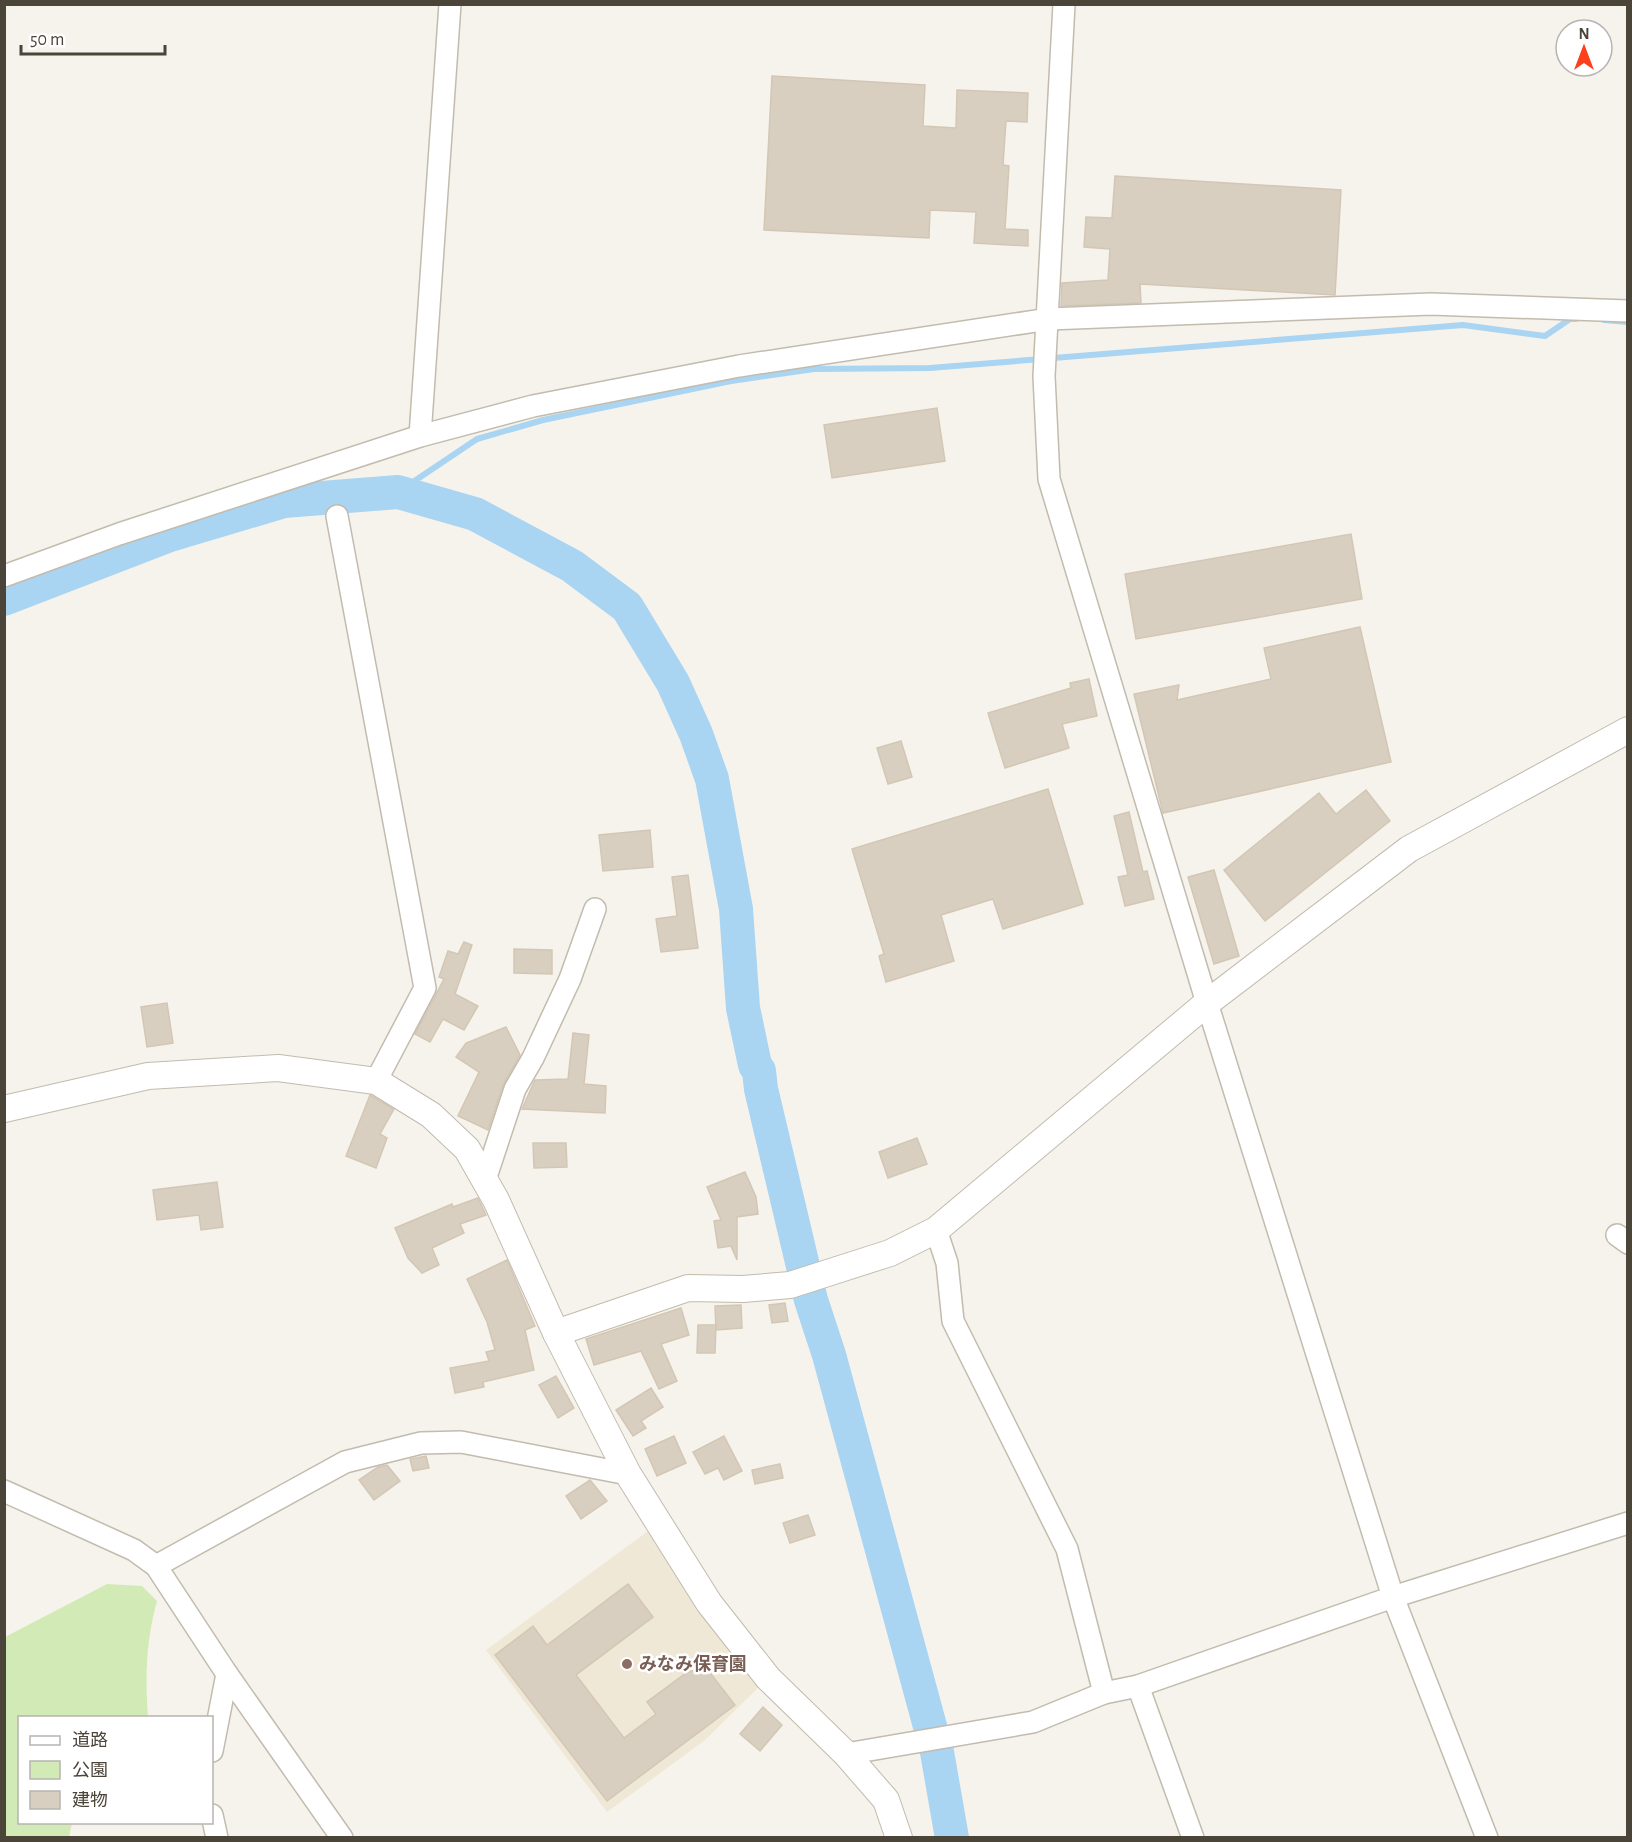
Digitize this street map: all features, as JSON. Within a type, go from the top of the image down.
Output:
[{"type":"street","points":[[420,436],[450,4]]},
{"type":"street","points":[[1064,4],[1044,376],[1049,479],[1207,1003],[1394,1597],[1487,1838]]},
{"type":"street","points":[[4,576],[119,534],[420,436],[533,406],[728,368],[1048,323],[1431,304],[1628,311]]},
{"type":"street","points":[[338,516],[425,988],[376,1081]]},
{"type":"street","points":[[556,1333],[688,1288],[743,1289],[790,1285],[890,1253],[936,1230],[1207,1003],[1409,849],[1628,730]]},
{"type":"street","points":[[485,1180],[515,1089],[533,1058],[570,979],[595,909]]},
{"type":"street","points":[[4,1109],[148,1076],[278,1068],[376,1081],[431,1115],[467,1149],[485,1180],[556,1333],[628,1474],[709,1603],[768,1678],[846,1754],[886,1800],[900,1838]]},
{"type":"street","points":[[936,1230],[947,1263],[953,1322],[1067,1549],[1104,1693]]},
{"type":"street","points":[[156,1566],[345,1462],[421,1443],[461,1443],[628,1474]]},
{"type":"street","points":[[4,1491],[134,1550],[156,1566],[227,1674],[342,1838]]},
{"type":"street","points":[[846,1754],[1034,1722],[1104,1693],[1138,1686],[1394,1597],[1628,1523]]},
{"type":"street","points":[[213,1746],[227,1674]]},
{"type":"street","points":[[1138,1686],[1192,1838]]},
{"type":"street","points":[[213,1820],[217,1838]]},
{"type":"shaded area","name":"みなみ保育園","points":[[659,1523],[768,1678],[704,1741],[607,1812],[486,1650]]},
{"type":"green space","points":[[107,1584],[142,1586],[157,1601],[147,1659],[148,1716],[18,1716],[18,1824],[72,1824],[69,1837],[5,1837],[5,1637]]},
{"type":"building","points":[[772,76],[925,85],[923,126],[956,128],[957,90],[1028,93],[1027,122],[1006,121],[1003,165],[1009,166],[1005,229],[1028,230],[1028,246],[974,243],[976,212],[930,210],[929,238],[764,230]]},
{"type":"building","points":[[1115,176],[1341,190],[1335,295],[1140,284],[1141,303],[1061,306],[1062,283],[1108,280],[1110,249],[1084,247],[1086,217],[1112,218]]},
{"type":"building","points":[[937,408],[945,461],[832,478],[824,425]]},
{"type":"building","points":[[1351,534],[1362,599],[1136,639],[1125,574]]},
{"type":"building","points":[[1360,627],[1391,762],[1163,813],[1134,694],[1179,685],[1177,700],[1271,679],[1264,648]]},
{"type":"building","points":[[1089,679],[1097,716],[1062,724],[1069,748],[1005,768],[988,713],[1071,688],[1070,683]]},
{"type":"building","points":[[901,741],[912,777],[888,784],[877,748]]},
{"type":"building","points":[[1048,789],[1083,904],[1003,929],[993,899],[941,915],[954,961],[886,982],[879,956],[884,954],[852,849]]},
{"type":"building","points":[[1366,790],[1390,821],[1265,921],[1224,870],[1319,793],[1336,814]]},
{"type":"building","points":[[1129,812],[1143,872],[1147,871],[1154,899],[1125,906],[1118,877],[1128,875],[1114,816]]},
{"type":"building","points":[[650,830],[653,867],[603,871],[599,835]]},
{"type":"building","points":[[1214,870],[1239,956],[1214,964],[1188,877]]},
{"type":"building","points":[[688,875],[698,948],[661,952],[656,919],[677,916],[672,877]]},
{"type":"building","points":[[464,942],[472,945],[455,994],[478,1006],[464,1030],[443,1019],[430,1042],[415,1034],[444,979],[439,977],[448,951],[458,954]]},
{"type":"building","points":[[514,949],[552,950],[552,974],[514,973]]},
{"type":"building","points":[[167,1003],[173,1043],[147,1047],[141,1007]]},
{"type":"building","points":[[506,1027],[520,1055],[503,1085],[488,1130],[458,1116],[479,1072],[456,1057],[466,1043]]},
{"type":"building","points":[[573,1033],[589,1035],[584,1084],[606,1086],[605,1113],[522,1109],[535,1080],[568,1079]]},
{"type":"building","points":[[370,1095],[394,1109],[380,1134],[387,1138],[376,1168],[346,1156]]},
{"type":"building","points":[[917,1138],[927,1164],[888,1178],[879,1152]]},
{"type":"building","points":[[533,1143],[566,1143],[567,1167],[534,1168]]},
{"type":"building","points":[[745,1172],[756,1197],[758,1214],[737,1217],[737,1260],[731,1246],[718,1248],[714,1221],[721,1220],[707,1187]]},
{"type":"building","points":[[217,1182],[223,1227],[201,1230],[199,1215],[157,1220],[153,1190]]},
{"type":"building","points":[[478,1198],[486,1215],[460,1224],[464,1233],[432,1248],[439,1265],[422,1273],[408,1258],[395,1228],[452,1204],[453,1207]]},
{"type":"building","points":[[507,1260],[535,1326],[525,1330],[534,1370],[483,1382],[484,1387],[455,1393],[450,1368],[489,1361],[486,1352],[495,1350],[487,1322],[467,1279]]},
{"type":"building","points":[[785,1303],[788,1321],[772,1323],[769,1305]]},
{"type":"building","points":[[741,1305],[742,1328],[716,1330],[715,1306]]},
{"type":"building","points":[[681,1308],[689,1335],[661,1344],[677,1381],[659,1389],[641,1351],[594,1365],[586,1339]]},
{"type":"building","points":[[698,1325],[716,1325],[715,1353],[697,1353]]},
{"type":"building","points":[[556,1376],[574,1408],[558,1418],[539,1385]]},
{"type":"building","points":[[651,1388],[663,1407],[641,1421],[646,1428],[633,1436],[616,1410]]},
{"type":"building","points":[[674,1436],[686,1463],[657,1476],[645,1449]]},
{"type":"building","points":[[724,1436],[742,1471],[724,1480],[718,1468],[705,1474],[693,1452]]},
{"type":"building","points":[[426,1456],[429,1468],[413,1471],[410,1459]]},
{"type":"building","points":[[780,1464],[783,1478],[755,1484],[752,1470]]},
{"type":"building","points":[[387,1465],[400,1481],[374,1500],[359,1480],[378,1467]]},
{"type":"building","points":[[590,1480],[607,1501],[581,1519],[566,1496]]},
{"type":"building","points":[[808,1515],[815,1535],[790,1543],[783,1523]]},
{"type":"building","points":[[628,1584],[653,1617],[576,1675],[624,1738],[656,1714],[647,1702],[686,1673],[699,1668],[711,1674],[735,1705],[607,1801],[495,1655],[533,1626],[547,1645]]},
{"type":"building","points":[[763,1707],[782,1725],[760,1751],[740,1734]]},
{"type":"waterway","points":[[398,492],[477,439],[543,420],[731,381],[814,369],[930,368],[1463,325],[1545,336],[1570,319],[1576,319]]},
{"type":"waterway","points":[[1604,320],[1628,322]]},
{"type":"waterway","points":[[4,599],[170,535],[284,501],[398,492],[475,514],[572,566],[627,607],[673,683],[696,734],[712,779],[736,909],[743,1008],[755,1065],[759,1071],[761,1089],[811,1300],[829,1355],[937,1752],[952,1838]]},
{"type":"place","name":"みなみ保育園","points":[[627,1664]]}]
